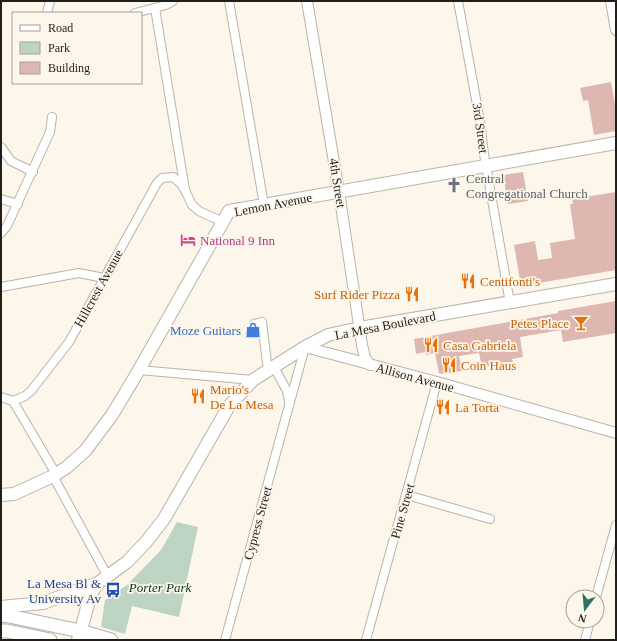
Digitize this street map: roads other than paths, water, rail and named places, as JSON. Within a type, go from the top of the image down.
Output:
[{"type":"main road","name":"Lemon Avenue","points":[[1,495],[14,494],[54,475],[85,451],[112,415],[139,370],[229,211],[616,143]]},
{"type":"main road","name":"La Mesa Boulevard","points":[[79,636],[91,594],[103,580],[127,562],[146,542],[164,519],[229,406],[253,380],[305,347],[328,335],[360,328],[616,284]]},
{"type":"main road","name":"La Mesa Boulevard","points":[[1,607],[43,604],[103,580]]},
{"type":"main road","points":[[1,615],[79,636],[111,640]]},
{"type":"main road","points":[[1,631],[50,640]]},
{"type":"street","points":[[47,12],[50,1]]},
{"type":"street","points":[[139,12],[166,5],[173,1]]},
{"type":"street","points":[[229,1],[264,205]]},
{"type":"street","name":"4th Street","points":[[307,1],[340,192],[362,345],[365,358],[370,365]]},
{"type":"street","name":"3rd Street","points":[[458,1],[480,121],[486,166],[510,303]]},
{"type":"street","points":[[611,1],[616,30]]},
{"type":"street","name":"Hillcrest Avenue","points":[[155,8],[185,190]]},
{"type":"street","points":[[1,233],[7,226],[33,172],[50,132],[52,117]]},
{"type":"street","points":[[1,147],[11,160],[33,172]]},
{"type":"street","name":"Hillcrest Avenue","points":[[13,401],[25,396],[31,391],[69,342],[159,180],[166,177],[173,177],[185,190],[192,206],[211,218],[223,222]]},
{"type":"street","points":[[1,199],[18,204]]},
{"type":"street","points":[[1,287],[79,273],[104,278]]},
{"type":"street","points":[[254,324],[262,322],[271,369]]},
{"type":"street","name":"Cypress Street","points":[[225,640],[305,347]]},
{"type":"street","name":"Allison Avenue","points":[[305,347],[437,382],[616,433]]},
{"type":"street","name":"Cypress Street","points":[[271,369],[287,391],[289,406]]},
{"type":"street","points":[[139,370],[253,380]]},
{"type":"street","name":"Pine Street","points":[[366,640],[437,382]]},
{"type":"street","points":[[1,397],[13,401],[54,475],[103,580]]},
{"type":"street","points":[[407,495],[490,519]]},
{"type":"street","points":[[598,589],[616,525]]},
{"type":"street","points":[[585,640],[588,629]]},
{"type":"place","name":"Central Congregational Church","points":[[454,185]]},
{"type":"place","name":"National 9 Inn","points":[[188,240]]},
{"type":"place","name":"Centifonti's","points":[[468,281]]},
{"type":"place","name":"Surf Rider Pizza","points":[[412,294]]},
{"type":"place","name":"Petes Place","points":[[581,323]]},
{"type":"place","name":"Moze Guitars","points":[[253,330]]},
{"type":"place","name":"Casa Gabriela","points":[[431,345]]},
{"type":"place","name":"Coin Haus","points":[[449,365]]},
{"type":"place","name":"Mario's De La Mesa","points":[[198,396]]},
{"type":"place","name":"La Torta","points":[[443,407]]},
{"type":"place","name":"La Mesa Bl & University Av","points":[[113,590]]},
{"type":"park label","name":"Porter Park","points":[[160,587]]}]
